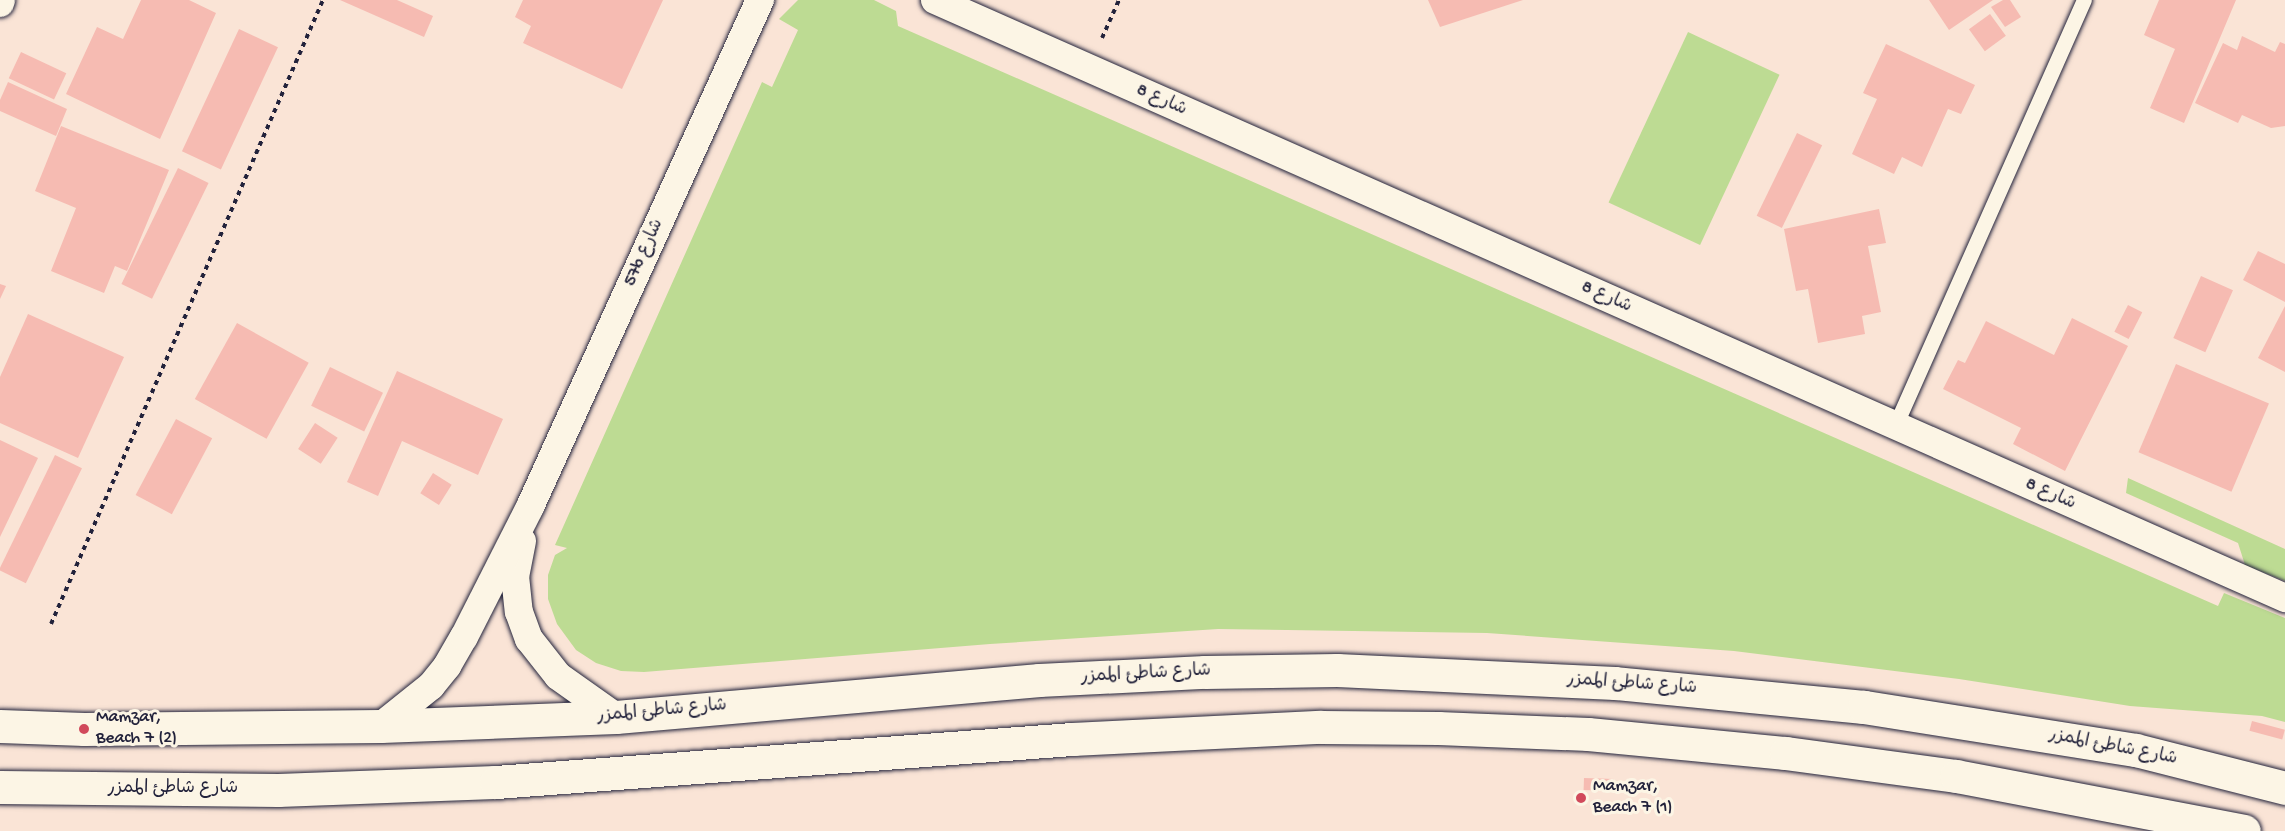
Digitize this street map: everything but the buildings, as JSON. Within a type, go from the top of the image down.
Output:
[{"type":"main road","name":"شارع شاطئ الممزر","points":[[0,726],[96,729],[381,726],[616,717],[1039,680],[1205,672],[1337,670],[1488,676],[1662,687],[1887,710],[2136,750],[2285,788]]},
{"type":"main road","name":"شارع شاطئ الممزر","points":[[0,787],[278,790],[496,782],[1072,739],[1321,727],[1438,728],[1588,734],[1786,753],[1956,776],[2244,831]]},
{"type":"street","name":"57b شارع","points":[[381,726],[430,686],[447,666],[530,507],[760,0]]},
{"type":"street","name":"شارع 8","points":[[935,0],[2281,597]]},
{"type":"street","name":"57b شارع","points":[[530,507],[515,576],[519,612],[529,639],[558,676],[616,717]]},
{"type":"lane","points":[[1895,426],[2084,0]]},
{"type":"path","points":[[51,624],[323,0]]},
{"type":"path","points":[[1089,68],[1119,0]]},
{"type":"green space","points":[[798,0],[874,0],[896,11],[898,26],[2218,606],[2224,593],[2285,618],[2285,722],[2262,716],[2130,706],[1959,679],[1734,651],[1487,633],[1218,629],[990,644],[644,672],[621,671],[596,663],[576,650],[557,624],[548,599],[548,575],[555,555],[567,548],[555,545],[762,82],[772,87],[798,30],[779,19]]},
{"type":"green space","points":[[1688,32],[1780,75],[1700,245],[1609,202]]},
{"type":"green space","points":[[2128,478],[2285,549],[2285,581],[2245,565],[2238,543],[2126,493]]},
{"type":"place","name":"Mamzar, Beach 7 (2)","points":[[84,729]]},
{"type":"place","name":"Mamzar, Beach 7 (1)","points":[[1581,798]]}]
